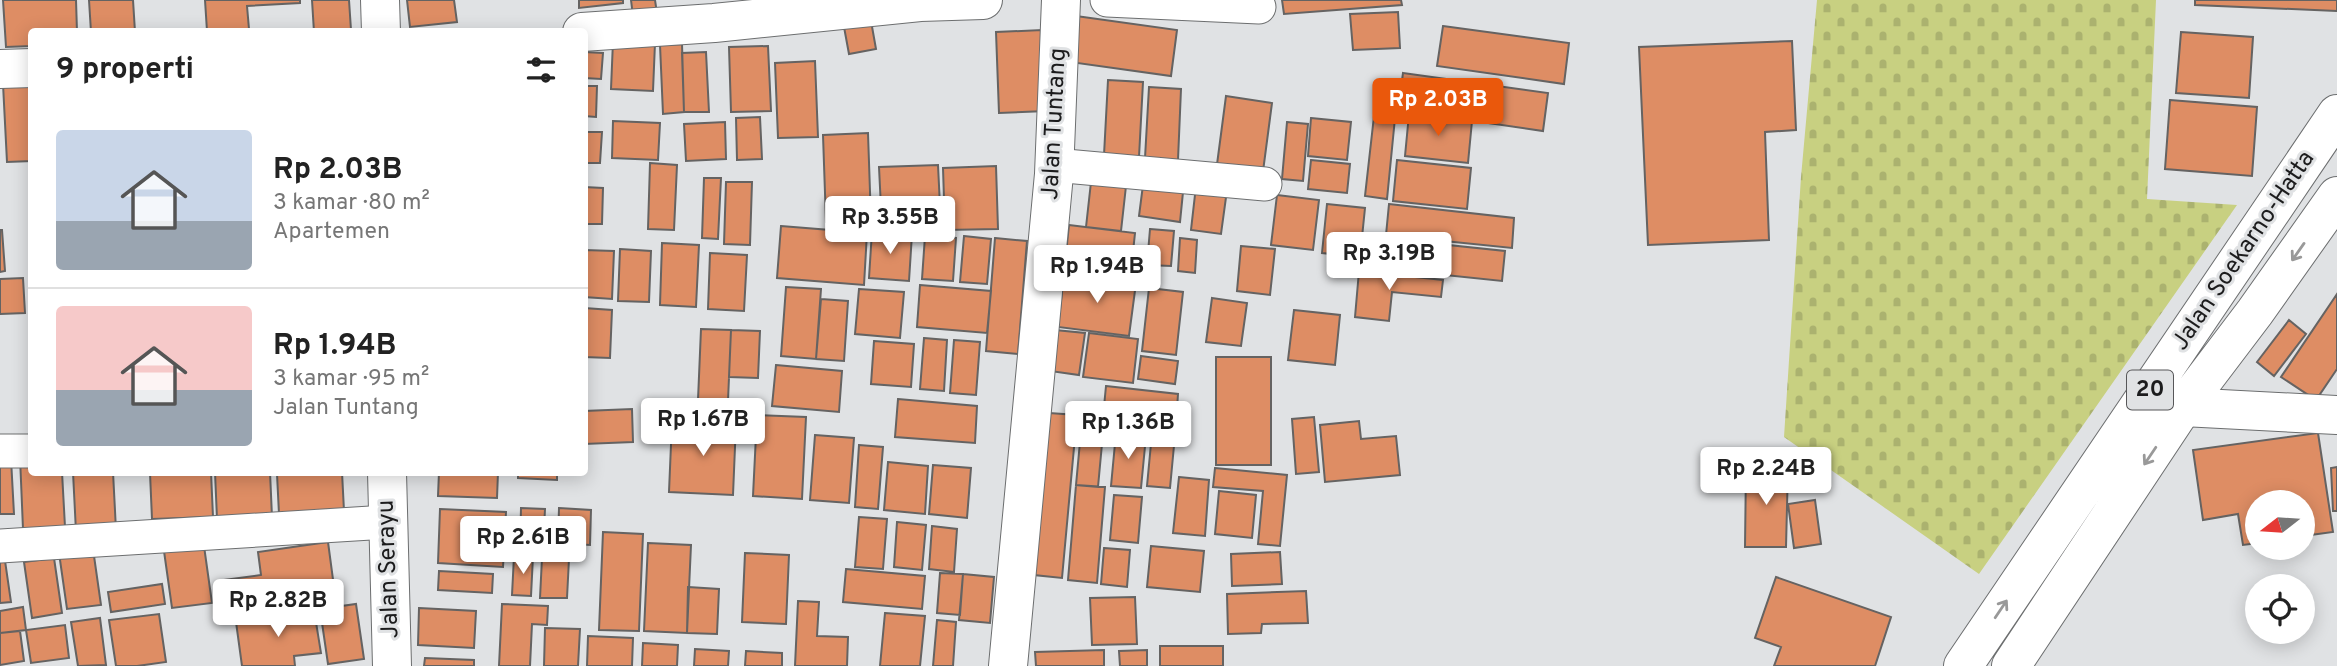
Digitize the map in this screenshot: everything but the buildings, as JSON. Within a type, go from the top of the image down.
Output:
[{"type":"main road","points":[[380,0],[381,28]]},
{"type":"main road","points":[[588,31],[715,11],[983,0]]},
{"type":"main road","name":"Jalan Tuntang","points":[[1008,666],[1054,165],[1061,0]]},
{"type":"main road","points":[[0,69],[28,68]]},
{"type":"main road","name":"Jalan Soekarno-Hatta","points":[[1963,666],[2337,114]]},
{"type":"main road","name":"Jalan Soekarno-Hatta","points":[[2011,666],[2183,407],[2255,312],[2337,196]]},
{"type":"main road","points":[[2183,407],[2337,415]]},
{"type":"main road","name":"Jalan Serayu","points":[[387,476],[392,666]]},
{"type":"street","points":[[1107,0],[1259,7]]},
{"type":"street","points":[[1054,165],[1265,184]]},
{"type":"street","points":[[0,451],[28,451]]},
{"type":"street","points":[[0,546],[387,522]]},
{"type":"green space","points":[[1817,0],[2156,0],[2147,199],[2237,205],[1979,574],[1784,437],[1801,177]]}]
